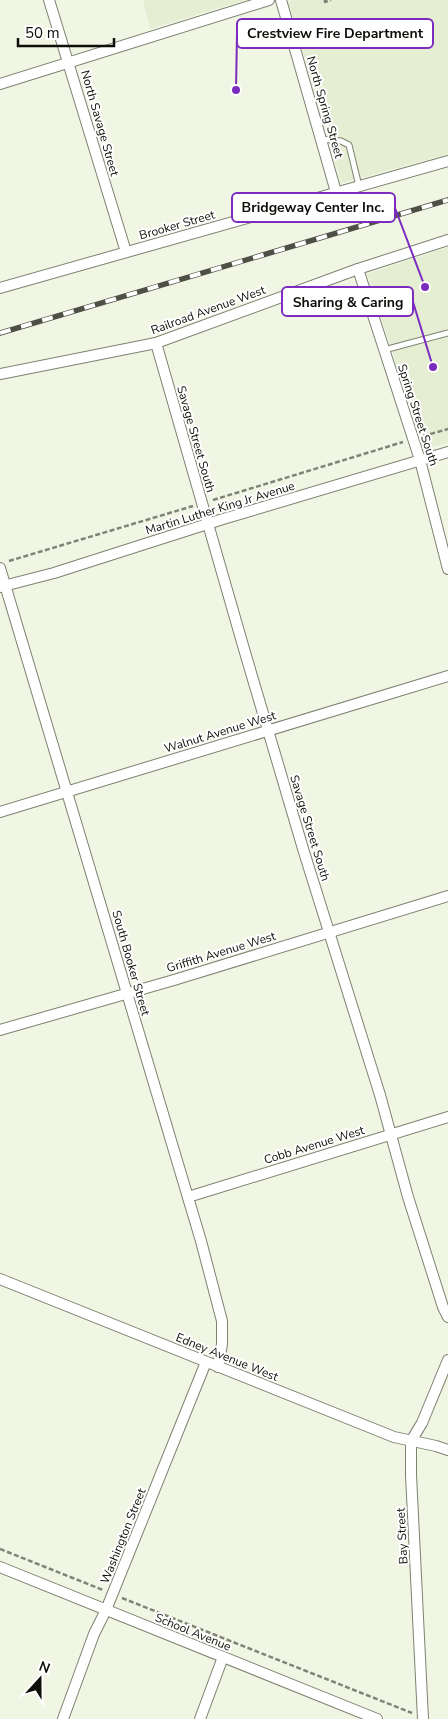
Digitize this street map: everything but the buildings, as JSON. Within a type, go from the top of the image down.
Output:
[{"type":"street","name":"North Savage Street","points":[[49,0],[126,252]]},
{"type":"street","points":[[0,84],[269,0]]},
{"type":"street","name":"North Spring Street","points":[[281,0],[336,192]]},
{"type":"street","name":"Brooker Street","points":[[0,288],[448,161]]},
{"type":"street","name":"Railroad Avenue West","points":[[0,374],[156,343],[358,269],[448,240]]},
{"type":"street","name":"Spring Street South","points":[[358,269],[420,460],[448,569]]},
{"type":"street","name":"Savage Street South","points":[[156,343],[207,525],[304,852],[330,932],[408,1197],[443,1307],[448,1317]]},
{"type":"street","name":"Martin Luther King Jr Avenue","points":[[2,586],[54,573],[223,519],[448,452]]},
{"type":"street","name":"South Booker Street","points":[[0,568],[2,586],[67,792],[188,1197],[222,1321],[223,1338],[218,1367]]},
{"type":"street","name":"Walnut Avenue West","points":[[0,812],[448,676]]},
{"type":"street","name":"Griffith Avenue West","points":[[0,1030],[448,896]]},
{"type":"street","name":"Cobb Avenue West","points":[[188,1197],[448,1117]]},
{"type":"street","name":"Edney Avenue West","points":[[0,1280],[394,1437],[448,1450]]},
{"type":"street","points":[[411,1441],[422,1423],[448,1360]]},
{"type":"street","name":"Washington Street","points":[[63,1719],[94,1634],[113,1594],[206,1362]]},
{"type":"street","name":"Bay Street","points":[[411,1441],[423,1719]]},
{"type":"street","name":"School Avenue","points":[[0,1567],[377,1719]]},
{"type":"street","points":[[200,1719],[222,1657]]},
{"type":"lane","points":[[321,139],[349,144],[360,186]]},
{"type":"lane","points":[[384,350],[448,333]]},
{"type":"path","points":[[325,0],[325,2],[331,0]]},
{"type":"path","points":[[0,563],[448,429]]},
{"type":"path","points":[[0,1549],[423,1719]]},
{"type":"shaded area","points":[[143,0],[245,0],[150,29]]},
{"type":"shaded area","points":[[448,0],[448,154],[341,183],[288,1]]},
{"type":"shaded area","points":[[448,247],[448,443],[424,449],[367,274]]},
{"type":"railway","points":[[0,333],[448,200]]},
{"type":"place","name":"Crestview Fire Department","points":[[236,90]]},
{"type":"place","name":"Bridgeway Center Inc.","points":[[425,287]]},
{"type":"place","name":"Sharing & Caring","points":[[433,367]]}]
